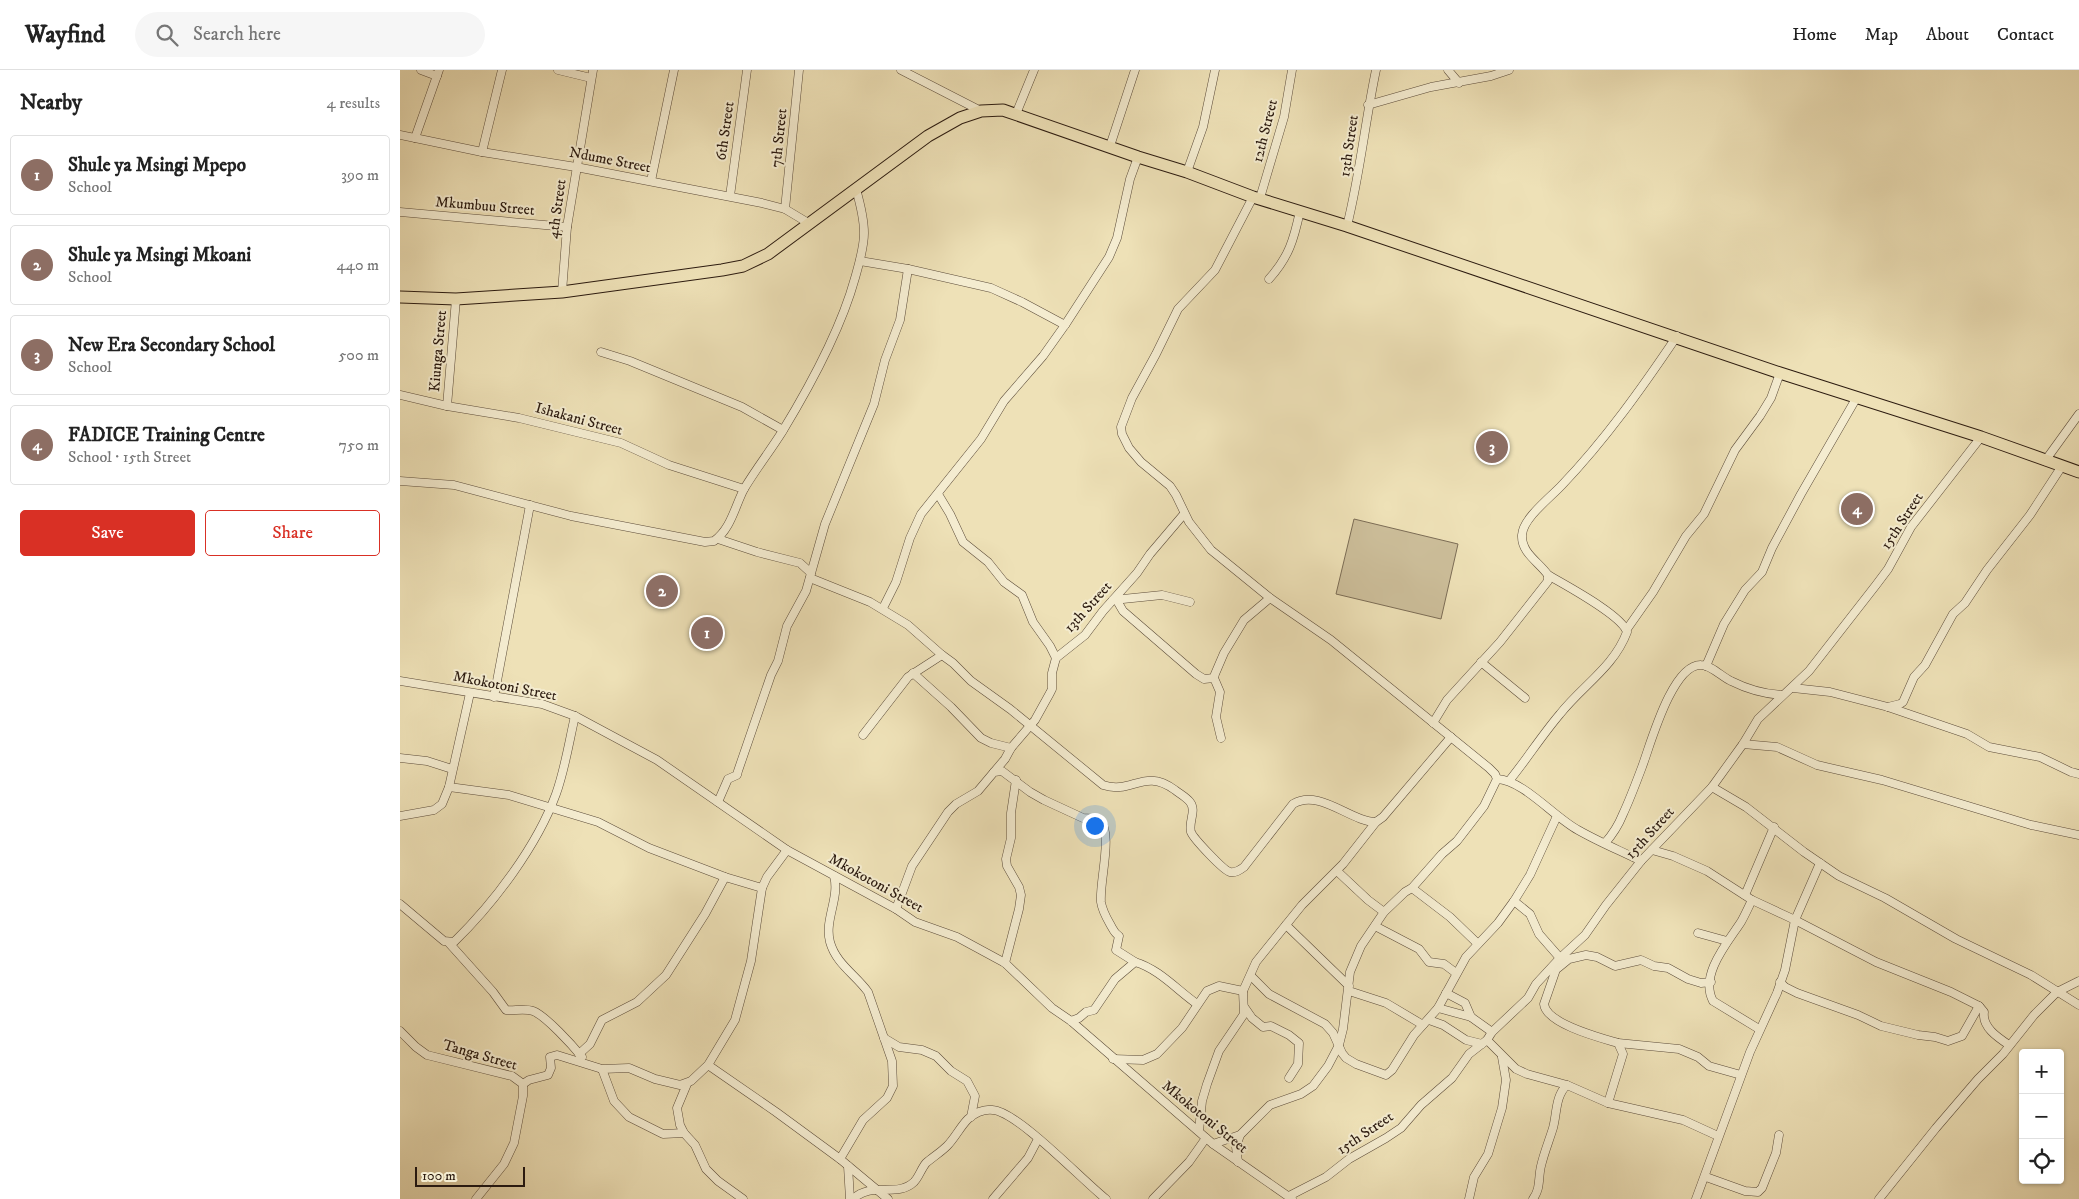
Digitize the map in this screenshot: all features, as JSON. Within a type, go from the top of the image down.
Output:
[{"type":"highway","points":[[400,297],[456,299],[562,292],[743,266],[768,254],[928,136],[960,118],[981,111],[1003,110],[1257,197],[1677,336],[1780,373],[1981,437],[2079,472]]},
{"type":"street","points":[[415,138],[438,73],[420,70]]},
{"type":"street","points":[[482,152],[502,70]]},
{"type":"street","points":[[558,70],[592,74]]},
{"type":"street","points":[[650,181],[674,70]]},
{"type":"street","name":"6th Street","points":[[730,196],[747,70]]},
{"type":"street","name":"7th Street","points":[[785,209],[800,70]]},
{"type":"street","points":[[901,70],[981,111]]},
{"type":"street","points":[[1016,114],[1034,70]]},
{"type":"street","points":[[1110,146],[1135,70]]},
{"type":"street","points":[[1187,172],[1205,119],[1215,70]]},
{"type":"street","name":"12th Street","points":[[1292,70],[1284,117],[1257,197],[1214,270],[1178,309],[1132,398],[1122,427],[1122,434],[1129,448],[1170,486],[1198,536],[1211,550],[1270,598],[1330,640],[1489,768],[1497,779]]},
{"type":"street","name":"13th Street","points":[[1348,226],[1358,183],[1368,105],[1376,70]]},
{"type":"street","points":[[1448,70],[1458,83]]},
{"type":"street","points":[[1368,105],[1432,87],[1490,76],[1508,70]]},
{"type":"street","name":"4th Street","points":[[562,292],[567,227],[592,74]]},
{"type":"street","name":"Ndume Street","points":[[400,136],[730,196],[785,209],[810,224]]},
{"type":"street","points":[[883,608],[896,582],[914,528],[921,514],[980,439],[1004,401],[1065,325],[1109,257],[1117,238],[1130,179],[1138,157]]},
{"type":"street","points":[[718,539],[728,524],[744,489],[783,430],[836,332],[850,297],[860,261],[864,234],[862,211],[856,189]]},
{"type":"street","points":[[1269,279],[1286,258],[1295,237],[1300,211]]},
{"type":"street","name":"Mkumbuu Street","points":[[400,212],[567,227]]},
{"type":"street","points":[[860,261],[908,269],[991,288],[1065,325]]},
{"type":"street","points":[[718,802],[728,779],[737,775],[771,675],[778,661],[785,632],[806,591],[825,524],[874,404],[885,360],[900,320],[908,269]]},
{"type":"street","name":"Kiunga Street","points":[[447,406],[456,299]]},
{"type":"street","points":[[1627,629],[1594,602],[1548,575],[1530,556],[1523,544],[1522,534],[1525,525],[1577,468],[1628,406],[1677,336]]},
{"type":"street","points":[[601,352],[630,360],[742,407],[783,430]]},
{"type":"street","points":[[1509,780],[1528,758],[1560,713],[1610,664],[1626,635],[1627,629],[1653,592],[1686,536],[1704,514],[1736,450],[1760,416],[1780,373]]},
{"type":"street","name":"Ishakani Street","points":[[400,395],[447,406],[519,418],[621,443],[669,466],[744,489]]},
{"type":"street","points":[[1706,666],[1724,624],[1745,590],[1762,572],[1772,548],[1801,494],[1857,397]]},
{"type":"street","points":[[2045,461],[2079,414]]},
{"type":"street","name":"15th Street","points":[[1291,1198],[1326,1177],[1348,1159],[1401,1128],[1421,1105],[1452,1078],[1469,1054],[1484,1042],[1528,998],[1536,984],[1560,958],[1586,935],[1606,905],[1642,861],[1712,786],[1743,744],[1758,719],[1782,695],[1793,688],[1876,585],[1888,569],[1911,527],[1981,437]]},
{"type":"street","points":[[1888,707],[1903,702],[1914,678],[1925,665],[1953,614],[1965,603],[1987,570],[2030,515],[2062,466]]},
{"type":"street","points":[[400,481],[454,485],[571,516],[705,542],[718,539],[757,552],[800,563],[811,576],[883,608],[914,629],[971,681],[1010,709],[1103,785],[1117,788],[1150,780],[1159,781],[1171,788],[1191,803],[1193,811],[1190,825],[1193,836],[1222,868],[1230,872],[1239,871],[1244,867],[1293,804],[1297,802],[1312,801],[1331,805],[1360,819],[1376,822]]},
{"type":"street","points":[[896,909],[912,866],[948,812],[956,804],[978,791],[1005,759],[1011,748],[1030,727],[1052,689],[1052,673],[1056,658],[1033,622],[1022,595],[1004,582],[988,562],[963,542],[938,494]]},
{"type":"street","points":[[494,697],[530,505]]},
{"type":"street","name":"13th Street","points":[[1056,658],[1085,635],[1184,514]]},
{"type":"street","points":[[1433,723],[1446,700],[1500,642],[1533,599],[1545,588],[1548,582],[1548,575]]},
{"type":"street","points":[[1114,600],[1162,595],[1190,602]]},
{"type":"street","points":[[1221,738],[1216,717],[1220,692],[1214,678],[1224,653],[1244,620],[1270,598]]},
{"type":"street","points":[[1114,600],[1123,611],[1190,669],[1204,679],[1214,678]]},
{"type":"street","points":[[863,735],[905,680],[942,655]]},
{"type":"street","points":[[1481,662],[1525,698]]},
{"type":"street","points":[[1605,843],[1616,829],[1623,814],[1653,732],[1675,685],[1686,672],[1693,667],[1706,666],[1720,676],[1748,688],[1769,694],[1782,695]]},
{"type":"street","points":[[913,673],[951,707],[981,738],[991,743],[1011,748]]},
{"type":"street","name":"Mkokotoni Street","points":[[400,681],[542,704],[575,716],[657,760],[787,850],[896,909],[915,922],[957,937],[1005,963],[1052,1008],[1071,1021],[1210,1141],[1291,1198]]},
{"type":"street","points":[[1793,688],[1830,692],[1888,707],[1967,734],[1989,746],[2040,757],[2079,774]]},
{"type":"street","points":[[400,816],[434,810],[442,804],[449,787],[470,692]]},
{"type":"street","points":[[449,943],[454,942],[462,934],[525,854],[538,834],[562,775],[575,716]]},
{"type":"street","points":[[1199,1131],[1202,1101],[1209,1078],[1219,1051],[1241,1019],[1245,1008],[1244,991],[1256,962],[1302,905],[1337,871],[1376,822],[1451,737]]},
{"type":"street","points":[[1743,744],[1777,747],[1817,765],[1873,777],[2024,823],[2079,835]]},
{"type":"street","points":[[400,758],[427,761],[452,769]]},
{"type":"street","points":[[994,772],[1002,771],[1044,800],[1083,818],[1099,819],[1104,823],[1105,853],[1101,886],[1103,910],[1114,932],[1119,936],[1116,950],[1167,980],[1181,994],[1197,1004]]},
{"type":"street","points":[[1238,1162],[1236,1147],[1240,1135],[1270,1105],[1301,1094],[1314,1086],[1328,1066],[1344,1029],[1350,972],[1355,958],[1384,912],[1405,892],[1412,888],[1442,854],[1457,841],[1491,795],[1497,779],[1509,780],[1556,816],[1578,830],[1642,861]]},
{"type":"street","points":[[1005,963],[1020,909],[1021,896],[1019,887],[1006,859],[1011,838],[1011,813],[1016,780]]},
{"type":"street","points":[[1712,786],[1746,807],[1839,876],[1885,898],[1930,925],[2030,974],[2079,1005]]},
{"type":"street","points":[[449,787],[509,795],[608,826],[649,848],[725,877],[762,888]]},
{"type":"street","points":[[1251,976],[1269,994],[1326,1024],[1333,1032],[1342,1053],[1351,1061],[1386,1074],[1392,1070],[1414,1035],[1438,1008],[1466,957],[1498,924],[1514,901],[1530,875],[1556,816]]},
{"type":"street","points":[[1744,895],[1774,827]]},
{"type":"street","points":[[743,1199],[706,1169],[695,1145],[684,1133],[676,1113],[678,1102],[687,1084],[708,1065],[735,1020],[751,962],[762,888],[767,877],[787,850]]},
{"type":"street","points":[[1652,850],[1673,856],[1707,871],[1752,900],[1876,962],[1951,992],[1979,1006],[1984,1012],[1983,1020],[1985,1024],[1999,1038],[2009,1044]]},
{"type":"street","points":[[1696,1199],[1706,1177],[1718,1136],[1759,1029],[1772,1006],[1785,970],[1795,920],[1820,863]]},
{"type":"street","points":[[1337,871],[1384,912]]},
{"type":"street","points":[[834,876],[836,887],[830,920],[830,942],[838,960],[868,992],[893,1067],[891,1092],[863,1120],[840,1159]]},
{"type":"street","points":[[579,1054],[590,1044],[602,1020],[637,1002],[666,975],[705,914],[725,877]]},
{"type":"street","points":[[1412,888],[1450,917],[1478,944]]},
{"type":"street","points":[[1752,900],[1742,920],[1719,953],[1710,991],[1713,1001],[1759,1029]]},
{"type":"street","points":[[1514,901],[1530,914],[1539,934],[1560,958],[1544,1004],[1549,1014],[1565,1024],[1618,1042],[1679,1049],[1698,1057],[1709,1066],[1741,1075]]},
{"type":"street","points":[[400,904],[434,934],[449,943],[493,992],[506,1010],[529,1010],[538,1013],[573,1045],[588,1064]]},
{"type":"street","points":[[1286,925],[1349,988],[1386,1003],[1426,1023],[1443,1025],[1466,1040],[1484,1042],[1516,1069],[1527,1074],[1567,1085],[1608,1102],[1683,1120],[1718,1136]]},
{"type":"street","points":[[1375,926],[1419,949],[1429,962],[1444,964],[1456,973]]},
{"type":"street","points":[[1698,933],[1727,941]]},
{"type":"street","points":[[1557,968],[1569,959],[1586,955],[1597,957],[1615,966],[1641,960],[1654,966],[1668,968],[1700,983],[1711,982]]},
{"type":"street","points":[[1071,1021],[1079,1018],[1086,1012],[1094,1010],[1115,979],[1135,962]]},
{"type":"street","points":[[1879,1199],[1924,1142],[1978,1078],[2003,1054],[2009,1044],[2057,992],[2079,981]]},
{"type":"street","points":[[1780,982],[1797,993],[1858,1015],[1881,1026],[1948,1041],[1962,1036],[1979,1006]]},
{"type":"street","points":[[1113,1059],[1143,1060],[1157,1054],[1182,1028],[1207,990],[1214,987],[1244,991]]},
{"type":"street","points":[[1446,993],[1465,1003],[1471,1017]]},
{"type":"street","points":[[1245,1008],[1260,1025],[1271,1026],[1289,1035],[1299,1043],[1298,1064],[1289,1078]]},
{"type":"street","points":[[1438,1008],[1471,1017],[1492,1032]]},
{"type":"street","name":"Tanga Street","points":[[400,1031],[416,1047],[427,1054],[512,1076],[523,1084],[524,1096],[514,1143],[504,1164],[476,1199]]},
{"type":"street","points":[[884,1038],[899,1047],[922,1050],[936,1056],[951,1071],[962,1076],[972,1089],[974,1096],[971,1117]]},
{"type":"street","points":[[1608,1102],[1623,1054],[1618,1042]]},
{"type":"street","points":[[523,1084],[529,1080],[548,1075],[551,1068],[550,1057],[552,1055],[571,1058],[602,1070],[629,1068],[667,1082],[687,1084]]},
{"type":"street","points":[[1468,1199],[1474,1177],[1488,1154],[1502,1108],[1506,1080],[1502,1057]]},
{"type":"street","points":[[708,1065],[840,1159],[888,1199]]},
{"type":"street","points":[[602,1070],[614,1101],[629,1117],[663,1134],[684,1133]]},
{"type":"street","points":[[1533,1199],[1540,1182],[1541,1163],[1553,1127],[1560,1093],[1567,1085]]},
{"type":"street","points":[[848,1166],[852,1199],[864,1191],[899,1189],[914,1182],[926,1164],[947,1146],[971,1117],[982,1111],[992,1109],[1015,1121],[1038,1139],[1106,1199]]},
{"type":"street","points":[[1153,1199],[1210,1141],[1240,1135]]},
{"type":"street","points":[[1706,1177],[1745,1191],[1758,1192],[1762,1188],[1776,1153],[1779,1135]]},
{"type":"street","points":[[993,1199],[1028,1158],[1038,1139]]},
{"type":"shaded area","points":[[1354,519],[1458,544],[1441,619],[1336,594]]},
{"type":"place","name":"New Era Secondary School","points":[[1492,447]]},
{"type":"place","name":"FADICE Training Centre","points":[[1857,509]]},
{"type":"place","name":"Shule ya Msingi Mkoani","points":[[662,591]]},
{"type":"place","name":"Shule ya Msingi Mpepo","points":[[707,633]]}]
